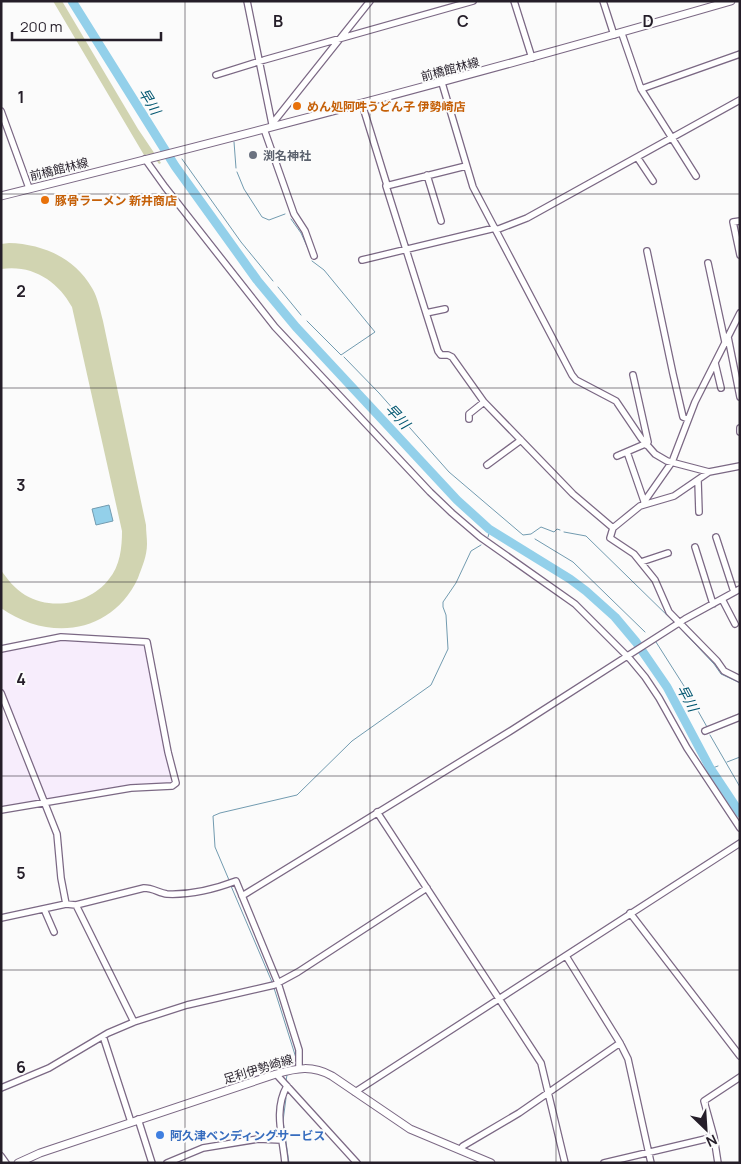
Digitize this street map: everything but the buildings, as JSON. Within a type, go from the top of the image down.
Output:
[{"type":"main road","name":"前橋館林線","points":[[1,196],[264,129],[272,125],[442,83],[732,1]]},
{"type":"main road","name":"足利伊勢崎線","points":[[18,1163],[40,1153],[135,1120],[299,1068],[318,1069],[332,1076],[410,1129],[491,1163]]},
{"type":"street","points":[[247,1],[272,125]]},
{"type":"street","points":[[272,125],[370,1]]},
{"type":"street","points":[[216,75],[473,1]]},
{"type":"street","points":[[514,1],[532,58]]},
{"type":"street","points":[[603,1],[641,89],[696,176]]},
{"type":"street","points":[[641,89],[740,54]]},
{"type":"street","points":[[442,83],[474,187],[572,375],[576,380],[616,402],[655,454],[672,462],[709,472],[740,466]]},
{"type":"street","points":[[362,260],[495,229],[527,218],[740,100]]},
{"type":"street","points":[[362,104],[440,355],[452,357],[484,402],[572,494],[614,528]]},
{"type":"street","points":[[1,111],[29,188]]},
{"type":"street","points":[[264,129],[294,214],[305,231],[314,256]]},
{"type":"street","points":[[637,157],[653,182]]},
{"type":"street","points":[[149,158],[165,187],[275,327],[430,492],[489,544],[561,592],[629,655],[646,677],[688,748],[740,828]]},
{"type":"street","points":[[387,185],[466,166]]},
{"type":"street","points":[[427,175],[441,221]]},
{"type":"street","points":[[740,221],[733,222],[740,255]]},
{"type":"street","points":[[647,251],[683,417],[688,418]]},
{"type":"street","points":[[708,263],[740,397]]},
{"type":"street","points":[[426,313],[445,309]]},
{"type":"street","points":[[740,313],[688,418],[672,462],[644,503],[614,528],[610,536],[611,541],[628,550],[641,562],[655,580],[669,612],[717,660],[724,671],[740,679]]},
{"type":"street","points":[[715,363],[720,388]]},
{"type":"street","points":[[633,374],[648,442],[646,444]]},
{"type":"street","points":[[469,419],[469,414],[484,402]]},
{"type":"street","points":[[487,465],[521,440]]},
{"type":"street","points":[[617,456],[646,444]]},
{"type":"street","points":[[627,452],[644,503]]},
{"type":"street","points":[[644,503],[674,496],[709,472]]},
{"type":"street","points":[[698,481],[699,512]]},
{"type":"street","points":[[242,896],[512,730],[680,623],[737,591],[716,536]]},
{"type":"street","points":[[695,546],[713,604]]},
{"type":"street","points":[[641,562],[668,553]]},
{"type":"street","points":[[722,599],[735,624]]},
{"type":"street","points":[[1,649],[62,636],[145,641],[148,644],[176,785],[132,788],[1,810]]},
{"type":"street","points":[[1,693],[57,834],[61,878],[66,904]]},
{"type":"street","points":[[705,731],[740,717]]},
{"type":"street","points":[[377,812],[541,1063],[565,1163]]},
{"type":"street","points":[[355,1092],[740,843]]},
{"type":"street","points":[[1,918],[66,904],[76,905],[144,888],[172,894],[205,890],[236,881],[278,983],[299,1050],[299,1068]]},
{"type":"street","points":[[1,1088],[49,1068],[103,1036],[134,1022],[187,1005],[274,985],[298,972],[427,888]]},
{"type":"street","points":[[76,905],[134,1022]]},
{"type":"street","points":[[44,909],[54,932]]},
{"type":"street","points":[[630,913],[740,1056]]},
{"type":"street","points":[[566,956],[628,1059],[651,1163]]},
{"type":"street","points":[[103,1036],[152,1163]]},
{"type":"street","points":[[460,1150],[463,1146],[519,1113],[620,1043]]},
{"type":"street","points":[[276,1074],[357,1163]]},
{"type":"street","points":[[718,1163],[714,1137],[704,1102],[706,1098],[740,1078]]},
{"type":"street","points":[[285,1163],[279,1117],[287,1086]]},
{"type":"street","points":[[604,1163],[714,1137]]},
{"type":"street","points":[[167,1163],[203,1148],[258,1139],[281,1140]]},
{"type":"street","points":[[1,1156],[6,1163]]},
{"type":"shaded area","points":[[62,640],[144,646],[166,758],[174,783],[132,784],[47,799],[1,685],[1,653]]},
{"type":"shaded area","points":[[1,707],[40,800],[1,806]]},
{"type":"green space","points":[[53,1],[62,1],[138,129],[161,163],[159,164],[152,154],[144,155]]},
{"type":"green space","points":[[1,244],[34,246],[57,255],[77,268],[94,292],[103,321],[146,525],[147,548],[145,557],[138,578],[127,597],[112,611],[96,621],[78,627],[39,626],[20,619],[1,608],[1,570],[18,590],[36,600],[47,603],[70,602],[92,594],[101,588],[113,574],[120,556],[122,537],[72,307],[59,289],[43,276],[23,269],[1,269]]},
{"type":"water","points":[[109,505],[113,521],[96,525],[92,509]]},
{"type":"waterway","name":"早川","points":[[72,1],[175,166],[257,280],[296,327],[457,500],[489,529],[570,579],[615,617],[636,642],[667,687],[710,768],[740,813]]},
{"type":"waterway","points":[[234,142],[236,168]]},
{"type":"waterway","points":[[182,159],[241,242],[273,281]]},
{"type":"waterway","points":[[237,172],[244,189],[262,217],[269,220],[285,214]]},
{"type":"waterway","points":[[291,219],[301,233],[310,253]]},
{"type":"waterway","points":[[307,321],[341,355],[375,332],[324,270],[312,261]]},
{"type":"waterway","points":[[278,287],[301,315]]},
{"type":"waterway","points":[[344,357],[379,393],[449,472],[523,535],[531,534],[541,527],[554,532],[557,529],[560,530]]},
{"type":"waterway","name":"早川","points":[[488,537],[490,530]]},
{"type":"waterway","points":[[564,532],[586,536],[674,622]]},
{"type":"waterway","points":[[535,539],[573,562],[645,632]]},
{"type":"waterway","points":[[229,880],[215,847],[213,816],[297,795],[352,741],[431,685],[448,649],[446,615],[443,602],[456,583],[471,551],[481,545]]},
{"type":"waterway","points":[[680,628],[721,674],[740,683]]},
{"type":"waterway","points":[[656,642],[707,727]]},
{"type":"waterway","points":[[710,735],[740,787]]},
{"type":"waterway","points":[[727,762],[740,757]]},
{"type":"waterway","name":"早川","points":[[710,769],[718,766]]},
{"type":"waterway","points":[[231,886],[272,982]]},
{"type":"waterway","points":[[274,988],[296,1058]]},
{"type":"waterway","points":[[286,1081],[287,1075]]},
{"type":"waterway","points":[[286,1098],[283,1121],[289,1163]]},
{"type":"place","name":"めん処阿吽うどん子 伊勢崎店","points":[[297,106]]},
{"type":"place","name":"渕名神社","points":[[253,155]]},
{"type":"place","name":"豚骨ラーメン 新井商店","points":[[45,200]]},
{"type":"place","name":"阿久津ベンディングサービス","points":[[160,1135]]}]
